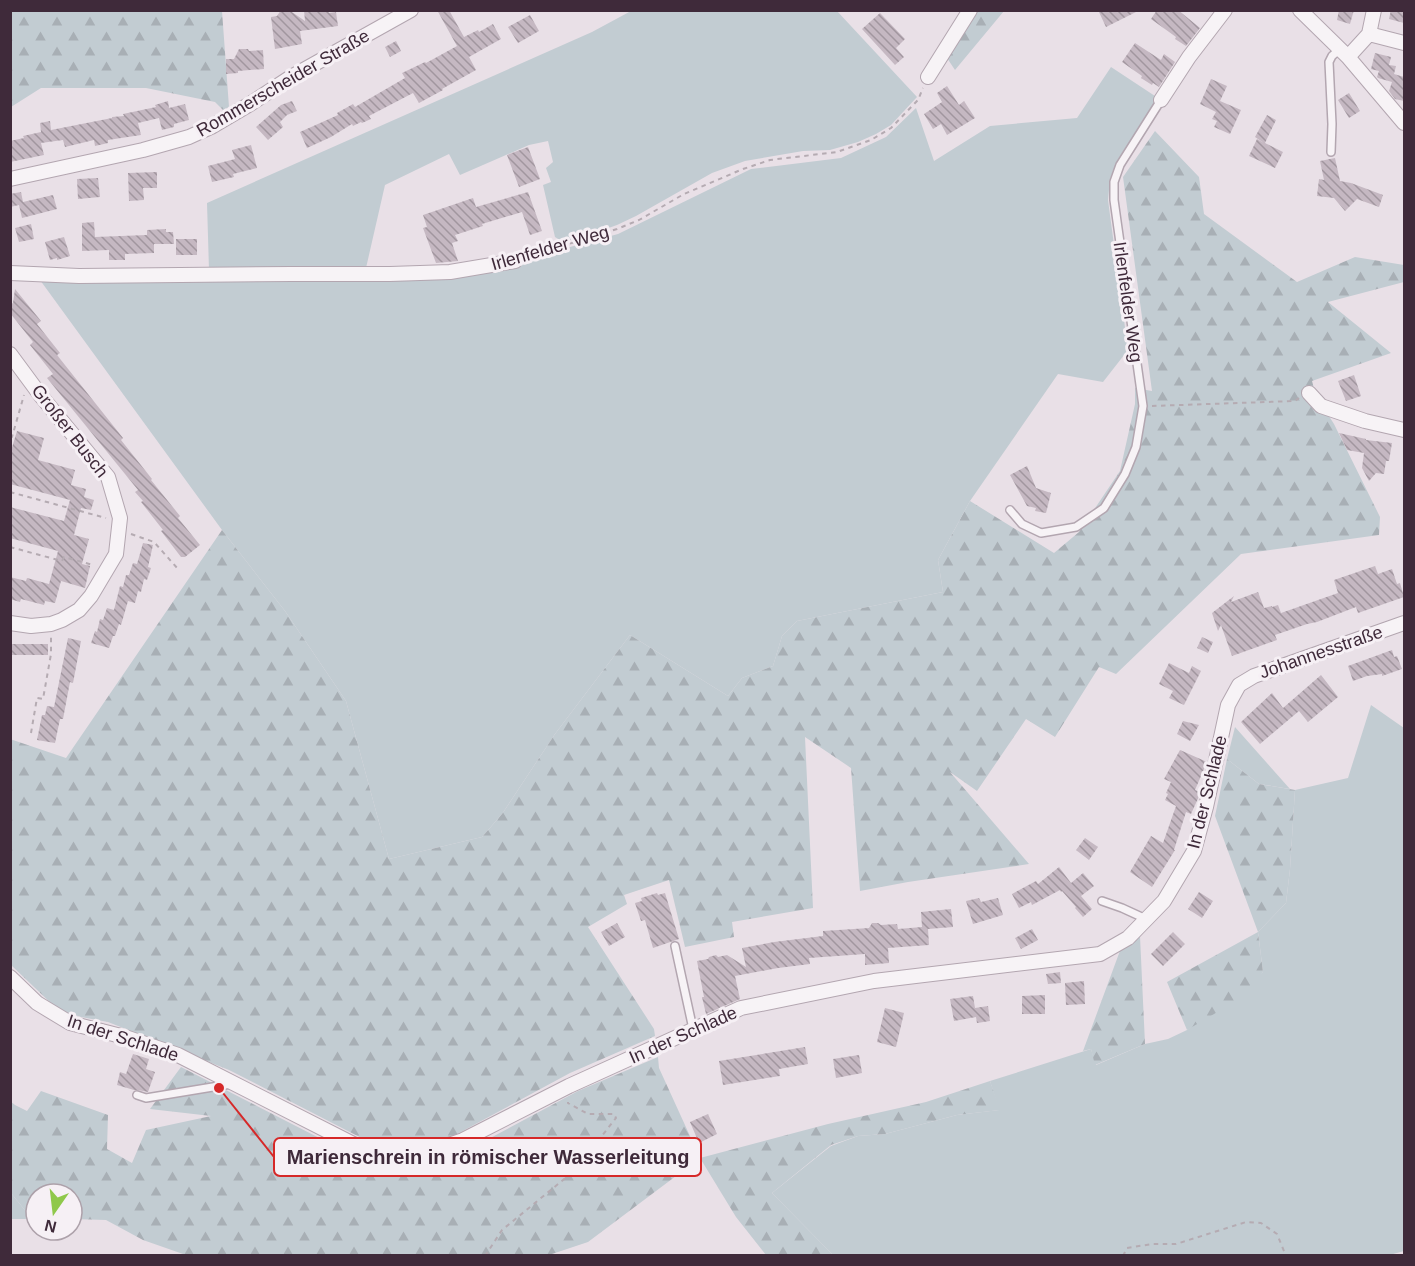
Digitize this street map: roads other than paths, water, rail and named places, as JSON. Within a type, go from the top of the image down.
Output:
[{"type":"street","name":"Rommerscheider Straße","points":[[10,179],[143,150],[189,137],[211,127],[299,72],[411,10]]},
{"type":"street","points":[[928,77],[970,10]]},
{"type":"street","name":"Irlenfelder Weg","points":[[1161,100],[1189,57],[1225,10]]},
{"type":"street","points":[[1300,10],[1344,53],[1404,123]]},
{"type":"street","points":[[1344,53],[1369,34],[1374,10]]},
{"type":"street","points":[[1369,34],[1404,43]]},
{"type":"street","name":"Irlenfelder Weg","points":[[10,273],[79,276],[390,274],[450,272],[515,261]]},
{"type":"street","name":"Großer Busch","points":[[10,354],[108,477],[120,518],[116,554],[91,596],[79,610],[51,624],[31,626],[10,623]]},
{"type":"street","points":[[1309,393],[1321,406],[1365,421],[1404,430]]},
{"type":"street","name":"Johannesstraße","points":[[1239,685],[1254,676],[1404,623]]},
{"type":"street","name":"In der Schlade","points":[[10,977],[37,1003],[70,1023],[125,1037],[178,1055],[361,1148],[394,1155],[422,1154],[463,1140],[569,1086],[741,1008],[874,981],[1100,954],[1128,938],[1164,901],[1194,851],[1228,705],[1239,685]]},
{"type":"lane","points":[[1331,152],[1329,62],[1332,56],[1344,53]]},
{"type":"lane","name":"Irlenfelder Weg","points":[[1010,510],[1022,524],[1041,533],[1076,527],[1104,508],[1125,474],[1136,447],[1143,406],[1114,200],[1114,182],[1120,165],[1161,100]]},
{"type":"lane","points":[[1102,901],[1146,919]]},
{"type":"lane","points":[[675,946],[693,1029]]},
{"type":"lane","points":[[137,1095],[146,1098],[233,1083]]},
{"type":"place","name":"Marienschrein in römischer Wasserleitung","points":[[219,1088]]}]
